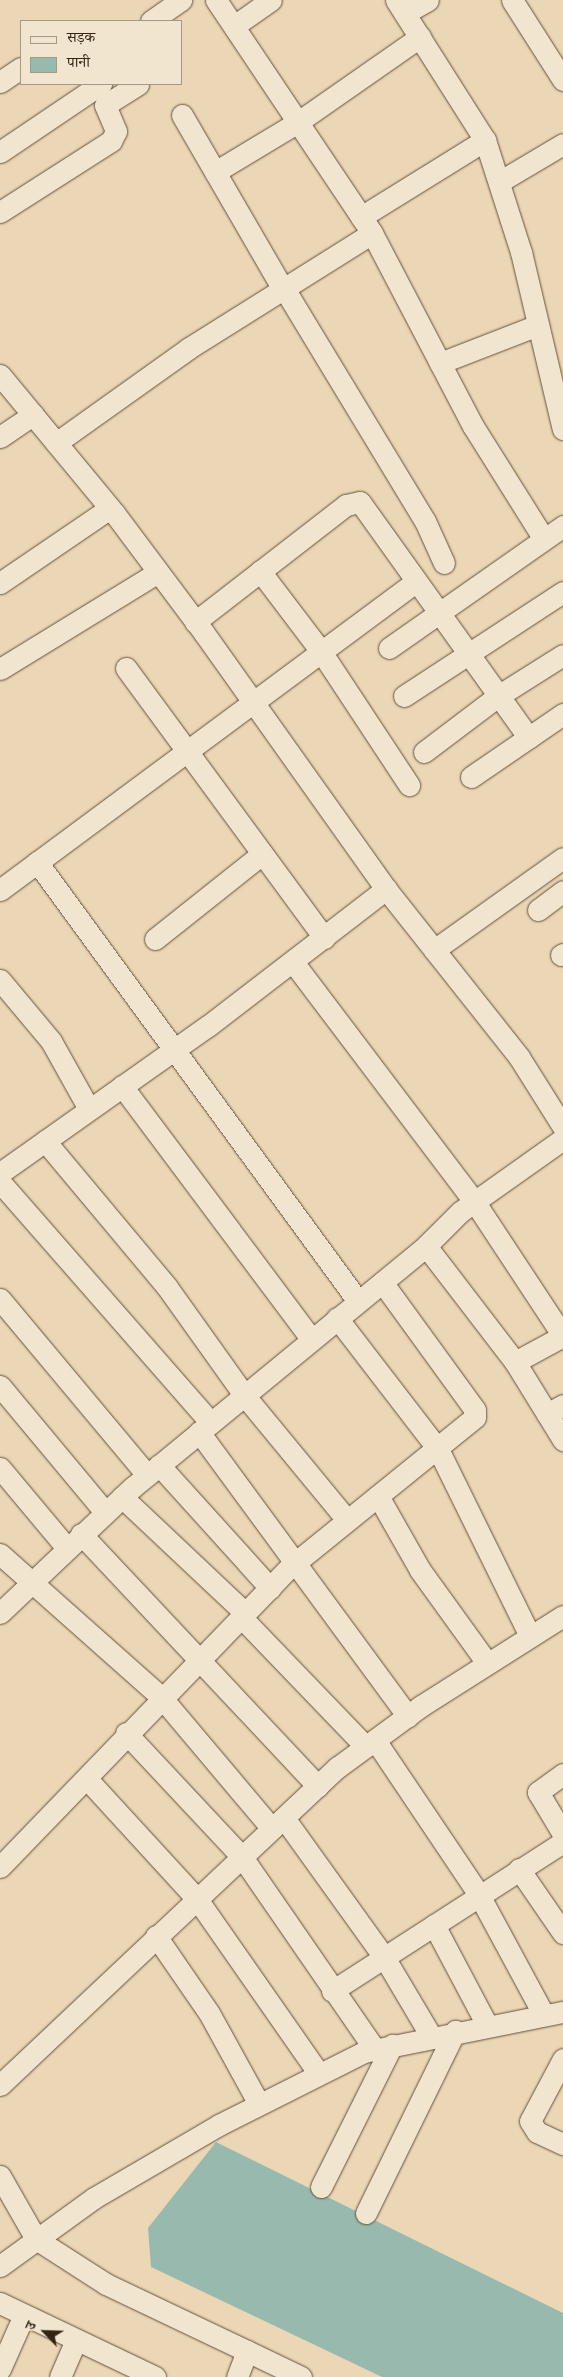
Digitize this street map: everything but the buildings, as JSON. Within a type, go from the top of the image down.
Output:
[{"type":"street","points":[[152,20],[181,0]]},
{"type":"street","points":[[216,0],[366,225],[440,364],[544,539]]},
{"type":"street","points":[[234,26],[270,0]]},
{"type":"street","points":[[428,0],[400,6],[485,140],[500,182],[558,393],[563,429]]},
{"type":"street","points":[[512,0],[563,80]]},
{"type":"street","points":[[215,172],[298,122],[420,37]]},
{"type":"street","points":[[0,82],[20,69]]},
{"type":"street","points":[[0,152],[100,85]]},
{"type":"street","points":[[0,212],[111,141],[116,131],[105,105],[136,85]]},
{"type":"street","points":[[182,115],[285,291],[425,521],[444,563]]},
{"type":"street","points":[[56,442],[189,348],[285,291],[366,225],[485,140]]},
{"type":"street","points":[[500,182],[560,152]]},
{"type":"street","points":[[440,364],[538,325]]},
{"type":"street","points":[[0,375],[110,508],[158,572],[386,889],[519,1057],[563,1127]]},
{"type":"street","points":[[0,437],[33,415]]},
{"type":"street","points":[[195,622],[354,501],[372,515],[414,583],[469,653],[529,738]]},
{"type":"street","points":[[0,583],[110,508]]},
{"type":"street","points":[[389,648],[563,526]]},
{"type":"street","points":[[260,571],[320,650],[408,785]]},
{"type":"street","points":[[0,669],[158,572]]},
{"type":"street","points":[[0,890],[251,700],[414,583]]},
{"type":"street","points":[[404,696],[563,592]]},
{"type":"street","points":[[424,752],[498,696],[563,655]]},
{"type":"street","points":[[126,668],[324,938]]},
{"type":"street","points":[[471,777],[563,714]]},
{"type":"street","points":[[155,939],[262,854]]},
{"type":"street","points":[[434,950],[563,858]]},
{"type":"street","points":[[37,862],[171,1052],[358,1301]]},
{"type":"street","points":[[0,1173],[294,962],[386,889]]},
{"type":"street","points":[[538,910],[563,891]]},
{"type":"street","points":[[294,962],[474,1201],[563,1336],[515,1362]]},
{"type":"street","points":[[0,980],[51,1041],[89,1109]]},
{"type":"street","points":[[122,1086],[311,1339]]},
{"type":"street","points":[[0,1613],[30,1581],[153,1470],[426,1246],[474,1201],[563,1139]]},
{"type":"street","points":[[46,1141],[167,1287],[244,1395],[347,1520]]},
{"type":"street","points":[[0,1182],[205,1427],[293,1564],[408,1716]]},
{"type":"street","points":[[426,1246],[515,1362],[555,1410],[563,1440]]},
{"type":"street","points":[[0,1867],[87,1779],[126,1733],[293,1564],[468,1425],[475,1410],[382,1282]]},
{"type":"street","points":[[0,1299],[153,1470],[270,1588]]},
{"type":"street","points":[[337,1318],[438,1449],[530,1636]]},
{"type":"street","points":[[0,1386],[105,1512]]},
{"type":"street","points":[[0,1468],[73,1541],[202,1658],[318,1786]]},
{"type":"street","points":[[378,1496],[420,1570],[487,1664]]},
{"type":"street","points":[[0,2266],[94,2198],[259,2104],[319,2074],[383,2046],[454,2031],[553,2014],[479,1895],[370,1744],[243,1615],[122,1497]]},
{"type":"street","points":[[0,1554],[161,1697],[278,1824],[384,1957],[430,2036]]},
{"type":"street","points":[[1,2081],[318,1786],[408,1716],[563,1616]]},
{"type":"street","points":[[126,1733],[242,1857],[332,1991],[383,2046]]},
{"type":"street","points":[[563,1774],[538,1792],[563,1834]]},
{"type":"street","points":[[87,1779],[197,1899],[319,2074]]},
{"type":"street","points":[[332,1991],[563,1842]]},
{"type":"street","points":[[519,1870],[563,1933]]},
{"type":"street","points":[[434,1925],[487,2025]]},
{"type":"street","points":[[156,1936],[209,2013],[259,2104]]},
{"type":"street","points":[[366,2213],[454,2031]]},
{"type":"street","points":[[321,2187],[383,2046]]},
{"type":"street","points":[[563,2059],[530,2121],[537,2132],[563,2144]]},
{"type":"street","points":[[0,2176],[36,2239],[106,2284],[301,2377]]},
{"type":"street","points":[[0,2303],[76,2340],[120,2370],[155,2377]]},
{"type":"street","points":[[0,2369],[24,2315]]},
{"type":"street","points":[[60,2377],[76,2340]]},
{"type":"street","points":[[237,2377],[247,2351]]},
{"type":"water","points":[[216,2142],[563,2313],[563,2377],[382,2377],[151,2267],[148,2228]]}]
